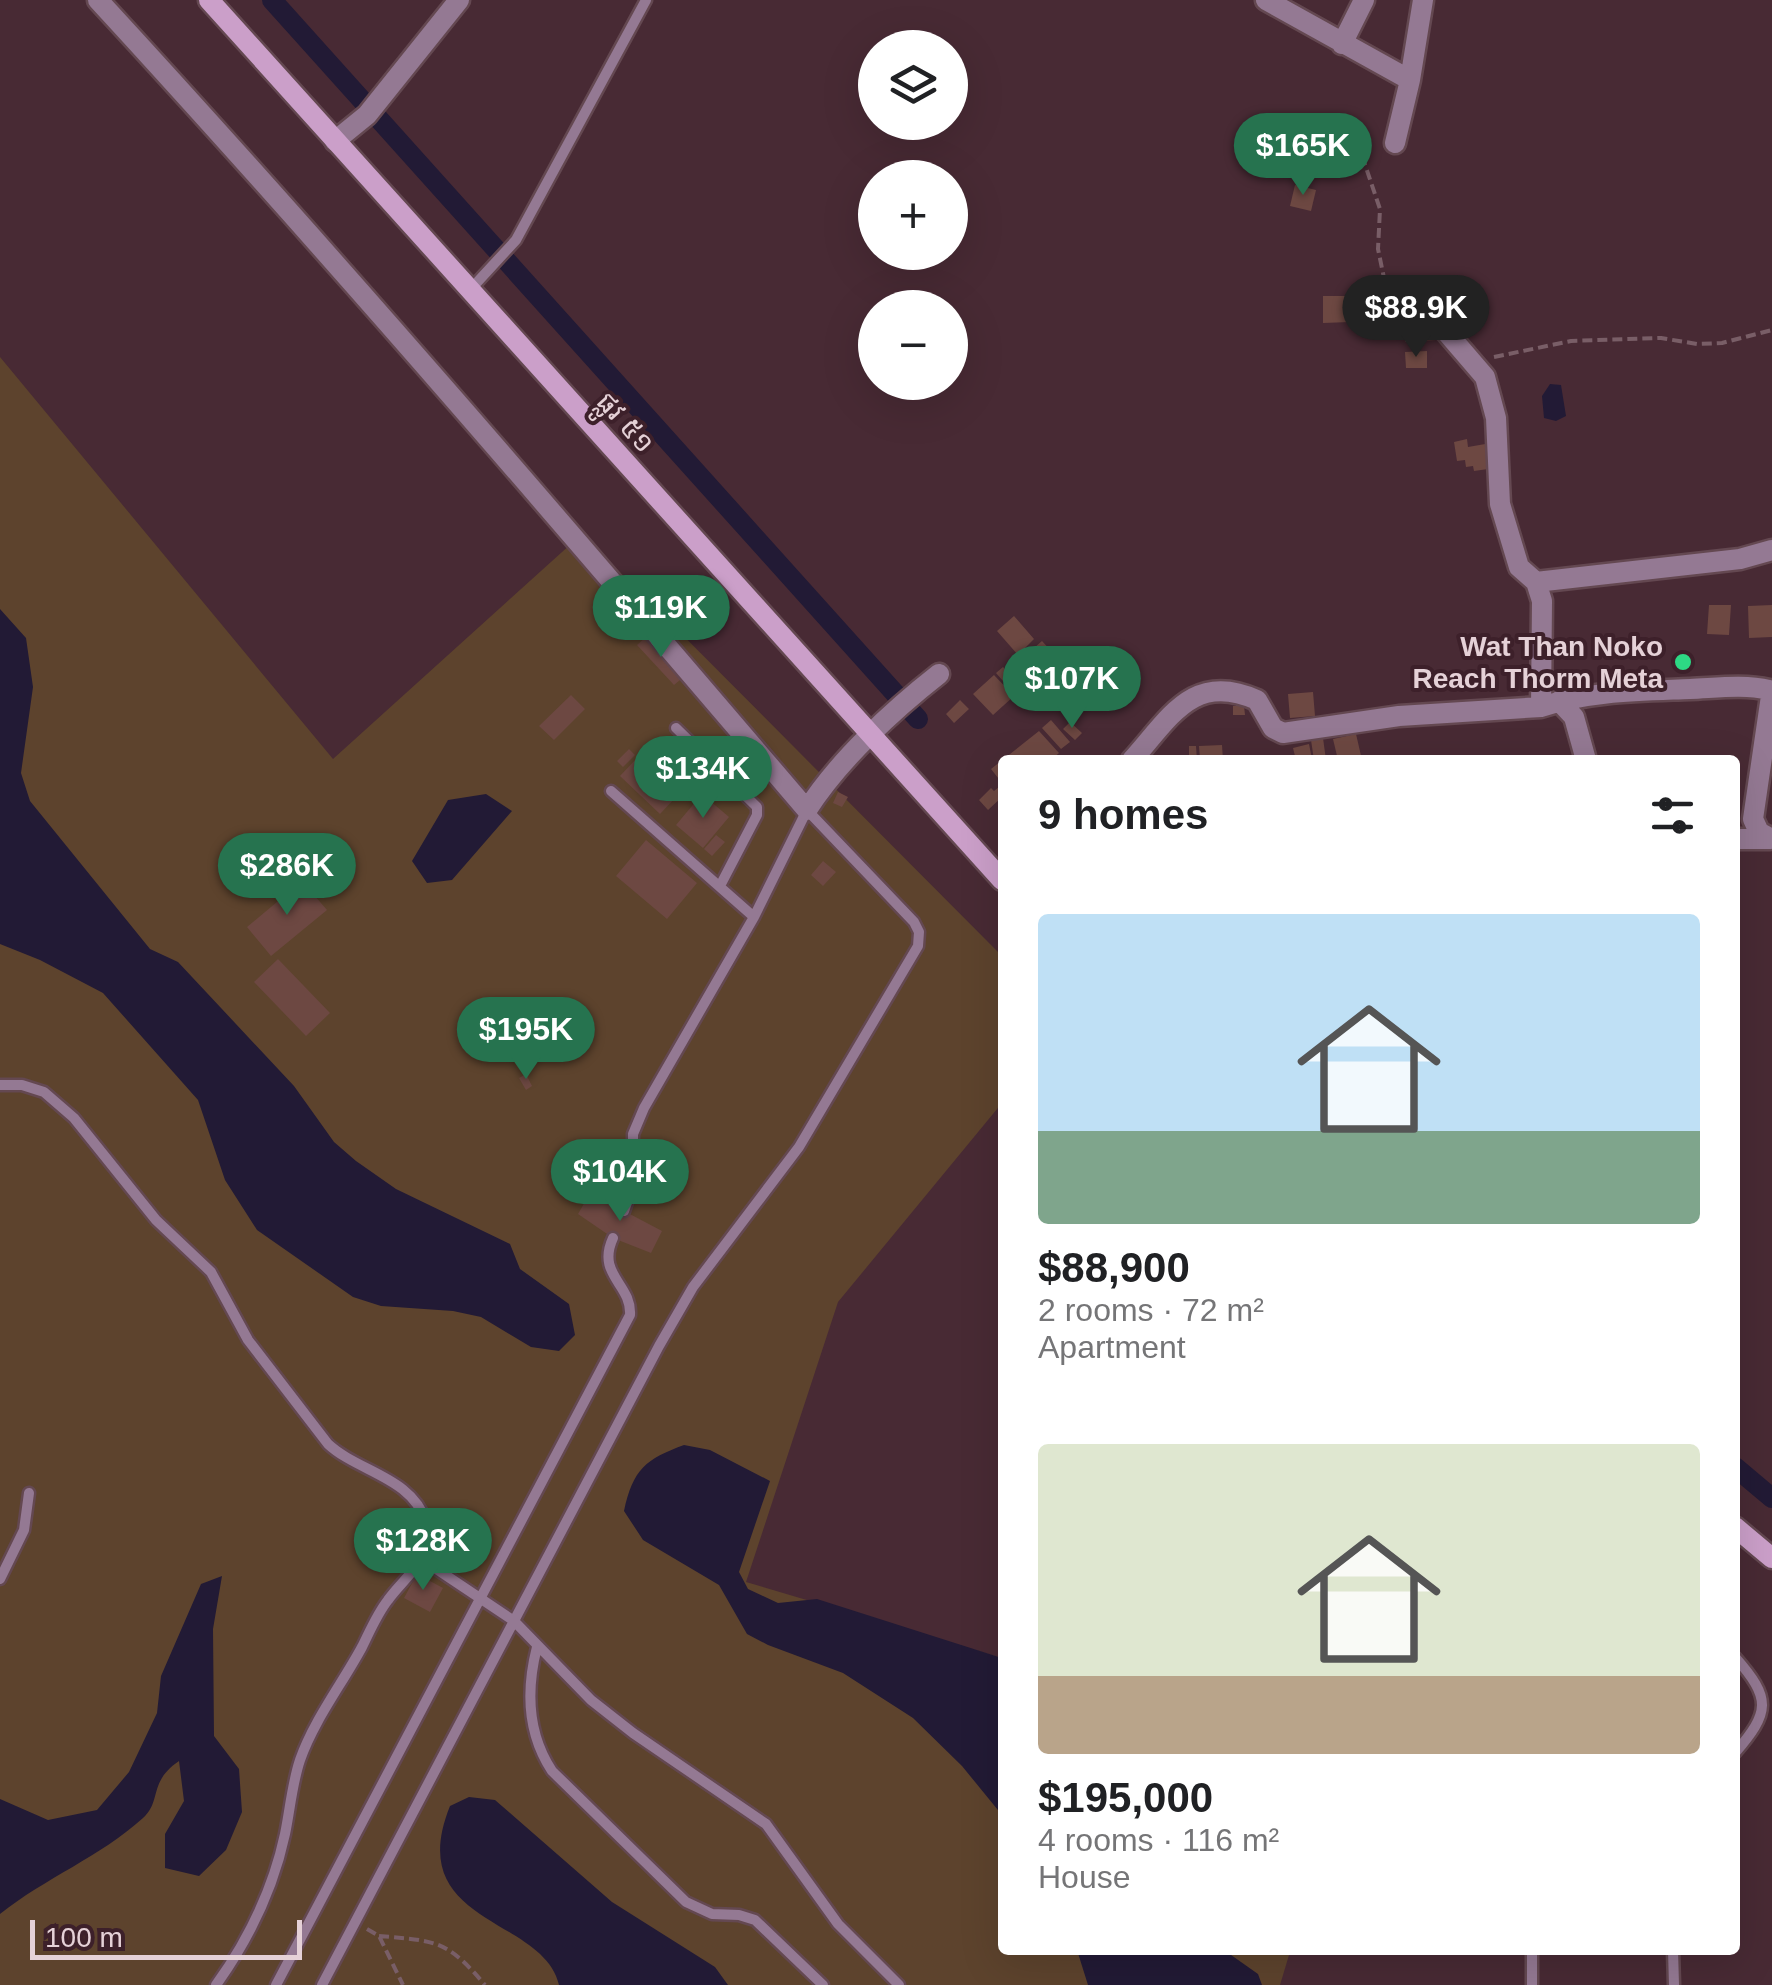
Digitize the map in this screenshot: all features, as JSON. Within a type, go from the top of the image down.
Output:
[{"type":"main road","name":"ផ្លូវ ៥១","points":[[219,4],[867,740],[998,876]]},
{"type":"main road","points":[[1740,1531],[1772,1558]]},
{"type":"street","points":[[98,0],[241,155],[645,617],[807,810],[867,740],[938,674]]},
{"type":"street","points":[[335,140],[362,120],[459,0]]},
{"type":"street","points":[[1266,0],[1410,80]]},
{"type":"street","points":[[1342,44],[1364,0]]},
{"type":"street","points":[[1395,143],[1410,80],[1422,0]]},
{"type":"street","points":[[1430,313],[1485,377],[1494,404],[1500,504],[1519,568],[1536,582],[1542,601],[1550,704]]},
{"type":"street","points":[[1536,582],[1740,559],[1772,550]]},
{"type":"street","points":[[1136,755],[1183,702],[1207,692],[1226,691],[1257,700],[1273,728],[1283,733],[1398,716],[1550,704],[1620,692],[1731,687],[1769,690],[1753,819],[1759,832],[1771,839]]},
{"type":"street","points":[[1550,704],[1574,717],[1585,755]]},
{"type":"street","points":[[1740,840],[1771,839]]},
{"type":"lane","points":[[470,290],[516,240],[646,0]]},
{"type":"lane","points":[[676,728],[757,807],[757,815],[720,884]]},
{"type":"lane","points":[[612,790],[754,917]]},
{"type":"lane","points":[[322,1985],[693,1288],[799,1147],[918,946],[919,932],[914,922],[807,810],[754,917],[644,1108],[633,1134],[633,1185],[624,1211]]},
{"type":"lane","points":[[0,1084],[44,1092],[74,1118],[156,1220],[212,1272],[248,1340],[328,1444],[343,1458],[390,1480],[408,1495],[426,1522],[423,1560],[387,1601],[310,1739],[297,1770],[270,1892],[216,1985]]},
{"type":"lane","points":[[276,1985],[630,1315],[630,1304],[608,1265],[613,1238]]},
{"type":"lane","points":[[0,1579],[24,1530],[29,1492]]},
{"type":"lane","points":[[423,1560],[514,1620],[592,1700],[633,1732],[766,1824],[838,1924],[899,1985]]},
{"type":"lane","points":[[537,1647],[530,1714],[540,1753],[552,1771],[686,1902],[712,1914],[755,1920],[823,1985]]},
{"type":"lane","points":[[1740,1662],[1752,1675],[1764,1702],[1760,1724],[1740,1748]]},
{"type":"lane","points":[[1532,1955],[1532,1985]]},
{"type":"lane","points":[[1673,1955],[1674,1985]]},
{"type":"path","points":[[1346,132],[1357,140],[1380,209],[1378,249],[1384,278],[1396,285],[1448,292],[1455,343]]},
{"type":"path","points":[[1476,365],[1494,357],[1571,340],[1662,338],[1697,344],[1722,343],[1772,330]]},
{"type":"path","points":[[354,1922],[380,1936],[428,1942],[452,1950],[485,1985]]},
{"type":"path","points":[[380,1936],[403,1985]]},
{"type":"shaded area","points":[[0,357],[333,759],[582,534],[998,952],[998,1108],[838,1302],[746,1582],[998,1657],[998,1955],[1289,1955],[1280,1985],[0,1985]]},
{"type":"shaded area","points":[[1550,384],[1561,385],[1566,416],[1556,421],[1544,418],[1542,396]]},
{"type":"shaded area","points":[[0,609],[26,638],[33,687],[21,773],[30,801],[150,949],[178,962],[294,1086],[334,1142],[396,1189],[510,1244],[520,1269],[569,1304],[575,1335],[559,1351],[531,1347],[481,1317],[381,1306],[353,1297],[257,1230],[225,1180],[198,1100],[103,993],[0,944]]},
{"type":"shaded area","points":[[486,794],[512,811],[452,880],[427,883],[412,861],[448,800]]},
{"type":"shaded area","points":[[684,1445],[710,1450],[770,1481],[739,1572],[748,1589],[778,1603],[817,1599],[998,1657],[998,1810],[962,1766],[913,1718],[843,1673],[747,1634],[719,1585],[643,1540],[624,1511],[637,1475],[660,1455]]},
{"type":"shaded area","points":[[222,1576],[213,1629],[214,1736],[239,1769],[242,1812],[226,1850],[199,1876],[165,1868],[165,1834],[184,1801],[179,1761],[163,1776],[143,1818],[0,1914],[0,1799],[48,1820],[97,1810],[129,1772],[157,1713],[161,1676],[201,1584]]},
{"type":"shaded area","points":[[469,1797],[495,1800],[612,1902],[715,1967],[728,1985],[559,1985],[548,1962],[459,1897],[445,1874],[440,1845],[450,1806]]},
{"type":"shaded area","points":[[1079,1955],[1231,1955],[1258,1974],[1262,1985],[1088,1985]]},
{"type":"building","points":[[1329,135],[1353,138],[1346,160],[1325,157]]},
{"type":"building","points":[[1295,185],[1316,190],[1311,211],[1290,206]]},
{"type":"building","points":[[1323,296],[1350,296],[1350,322],[1323,323]]},
{"type":"building","points":[[1422,296],[1427,306],[1423,306],[1423,315],[1399,316],[1398,297]]},
{"type":"building","points":[[1435,320],[1436,340],[1405,342],[1404,321]]},
{"type":"building","points":[[1427,351],[1427,368],[1406,368],[1405,352]]},
{"type":"building","points":[[1467,439],[1468,447],[1491,443],[1495,468],[1474,471],[1473,466],[1466,467],[1465,460],[1457,461],[1454,442]]},
{"type":"building","points":[[1709,605],[1731,605],[1729,635],[1707,634]]},
{"type":"building","points":[[1772,605],[1772,637],[1749,638],[1748,606]]},
{"type":"building","points":[[1014,616],[1034,639],[1018,655],[997,631]]},
{"type":"building","points":[[648,635],[686,675],[674,685],[637,645]]},
{"type":"building","points":[[1042,641],[1052,652],[1043,659],[1034,648]]},
{"type":"building","points":[[1029,649],[1039,658],[1032,664],[1023,655]]},
{"type":"building","points":[[1003,667],[1018,682],[1010,689],[996,673]]},
{"type":"building","points":[[994,675],[1014,696],[993,715],[973,694]]},
{"type":"building","points":[[1313,692],[1315,716],[1290,718],[1288,694]]},
{"type":"building","points":[[571,695],[585,709],[554,740],[539,726]]},
{"type":"building","points":[[960,700],[969,709],[954,723],[946,714]]},
{"type":"building","points":[[1233,706],[1244,706],[1245,715],[1233,715]]},
{"type":"building","points":[[1051,720],[1070,742],[1061,749],[1042,728]]},
{"type":"building","points":[[1070,722],[1082,733],[1075,740],[1063,729]]},
{"type":"building","points":[[1039,731],[1059,753],[1057,755],[1008,755]]},
{"type":"building","points":[[1356,734],[1361,755],[1337,755],[1333,739]]},
{"type":"building","points":[[1323,738],[1325,755],[1313,755],[1311,740]]},
{"type":"building","points":[[652,742],[692,780],[660,814],[620,776]]},
{"type":"building","points":[[1309,744],[1311,755],[1295,755],[1293,748]]},
{"type":"building","points":[[1222,745],[1223,755],[1200,755],[1199,746]]},
{"type":"building","points":[[1189,746],[1196,746],[1197,755],[1189,755]]},
{"type":"building","points":[[629,749],[635,755],[623,767],[617,761]]},
{"type":"building","points":[[991,788],[994,791],[998,788],[998,801],[988,810],[979,800]]},
{"type":"building","points":[[838,792],[848,797],[842,807],[833,803]]},
{"type":"building","points":[[702,794],[729,817],[703,848],[676,825]]},
{"type":"building","points":[[716,835],[725,842],[712,856],[704,849]]},
{"type":"building","points":[[646,840],[697,883],[667,919],[616,876]]},
{"type":"building","points":[[823,861],[836,872],[823,886],[811,875]]},
{"type":"building","points":[[302,881],[327,910],[271,956],[247,927]]},
{"type":"building","points":[[278,959],[330,1013],[306,1036],[254,982]]},
{"type":"building","points":[[526,1074],[532,1086],[526,1090],[519,1078]]},
{"type":"building","points":[[590,1193],[662,1231],[651,1253],[613,1238],[578,1214]]},
{"type":"building","points":[[417,1574],[443,1588],[430,1612],[404,1598]]},
{"type":"waterway","points":[[272,0],[918,719]]},
{"type":"waterway","points":[[1740,1471],[1772,1498]]},
{"type":"place","name":"Wat Than Noko Reach Thorm Meta","points":[[1683,662]]}]
